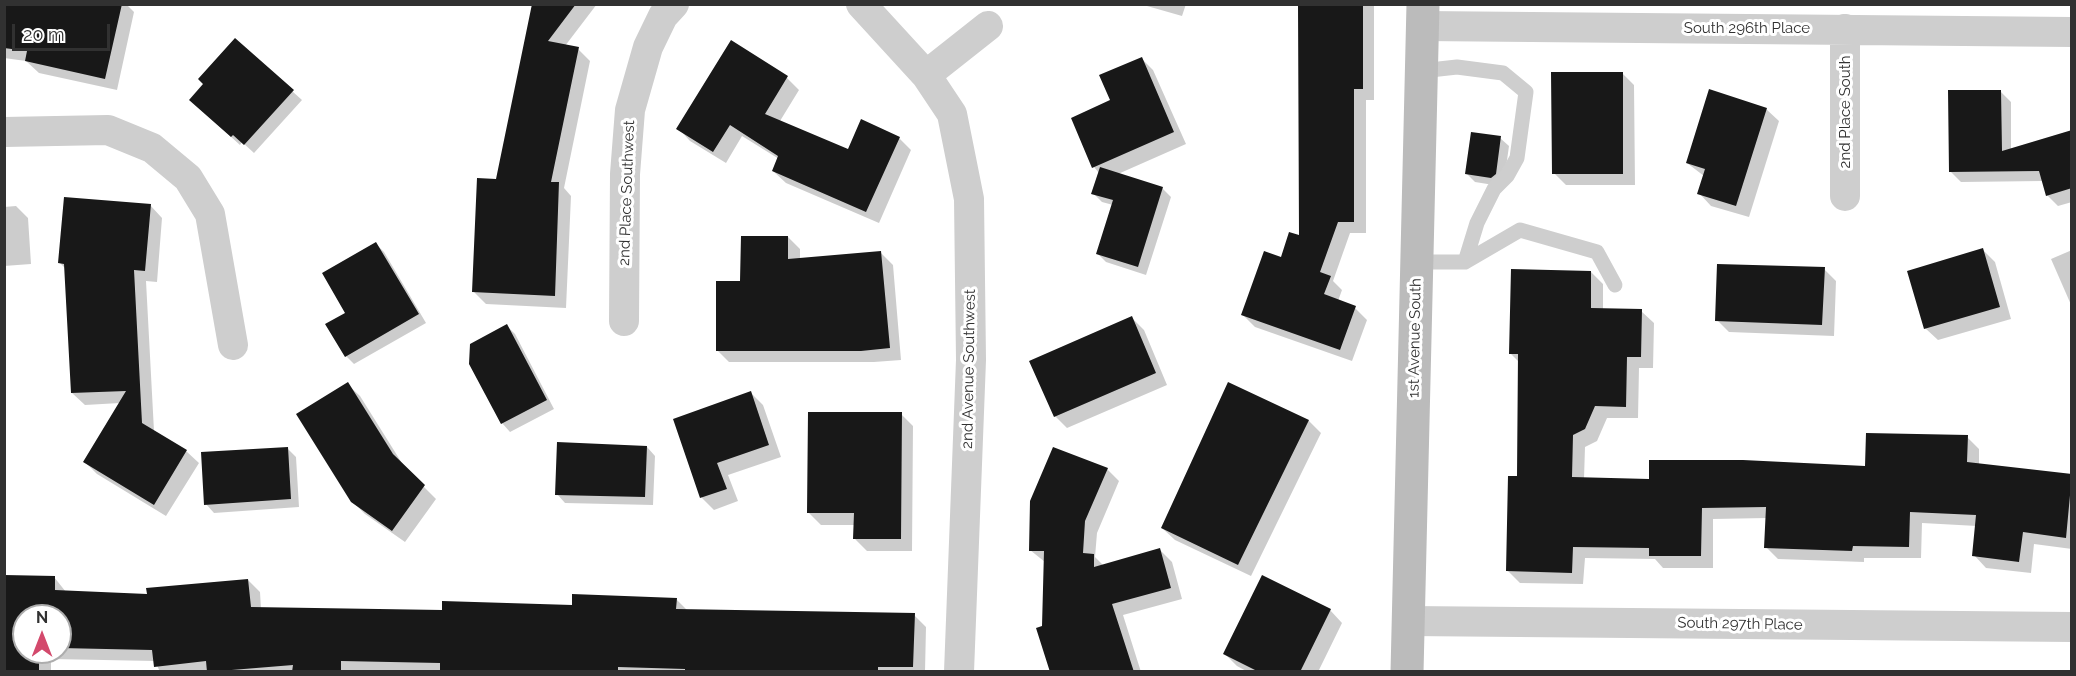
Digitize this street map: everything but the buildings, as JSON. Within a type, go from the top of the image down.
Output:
[{"type":"street","name":"2nd Place Southwest","points":[[624,321],[625,174],[630,110],[648,47],[663,16],[674,4]]},
{"type":"street","name":"2nd Avenue Southwest","points":[[861,4],[926,75],[952,114],[969,199],[971,360],[959,672]]},
{"type":"street","name":"South 296th Place","points":[[1423,15],[1845,28],[2072,32]]},
{"type":"street","name":"1st Avenue South","points":[[1407,672],[1423,15]]},
{"type":"street","points":[[926,75],[987,26]]},
{"type":"street","name":"2nd Place South","points":[[1845,28],[1845,196]]},
{"type":"street","points":[[4,132],[108,130],[152,148],[188,178],[210,214],[233,345]]},
{"type":"street","name":"South 297th Place","points":[[1409,621],[2072,627]]},
{"type":"lane","points":[[1421,70],[1457,67],[1503,73],[1526,92],[1517,158],[1507,176],[1494,189],[1477,223],[1465,262]]},
{"type":"lane","points":[[1417,262],[1465,262],[1520,230],[1597,252],[1615,285]]}]
